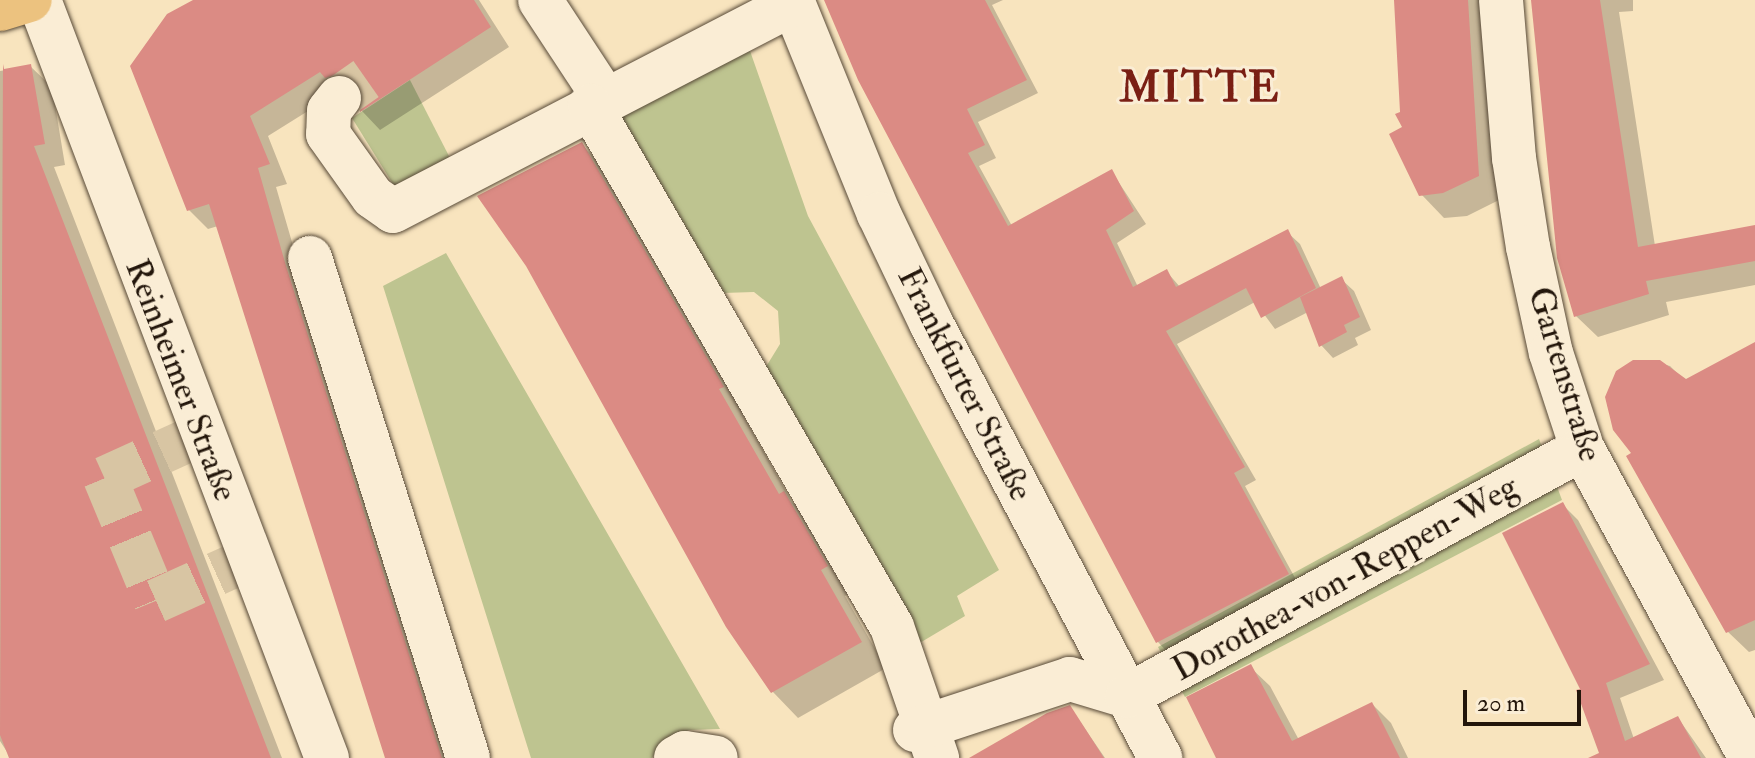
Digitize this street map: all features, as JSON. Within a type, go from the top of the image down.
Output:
[{"type":"main road","points":[[0,9],[30,0]]},
{"type":"street","name":"Reinheimer Straße","points":[[39,0],[327,758]]},
{"type":"street","name":"Gartenstraße","points":[[1501,0],[1514,158],[1528,247],[1551,353],[1582,448],[1751,758]]},
{"type":"street","points":[[527,2],[597,102],[892,627],[926,738],[1070,679],[1127,696]]},
{"type":"street","points":[[339,98],[329,111],[328,134],[373,197],[393,211],[792,2]]},
{"type":"street","name":"Frankfurter Straße","points":[[792,2],[925,310],[1160,758]]},
{"type":"street","points":[[310,258],[468,758]]},
{"type":"street","name":"Dorothea-von-Reppen-Weg","points":[[1127,696],[1563,459]]},
{"type":"street","points":[[676,758],[685,753],[716,758]]},
{"type":"green space","points":[[749,48],[808,216],[999,570],[957,596],[965,616],[918,644],[764,370],[780,344],[778,311],[754,292],[723,293],[619,113]]},
{"type":"green space","points":[[410,80],[450,158],[396,189],[352,118]]},
{"type":"green space","points":[[446,253],[720,729],[689,730],[661,745],[652,758],[531,758],[383,286]]},
{"type":"green space","points":[[1539,439],[1562,500],[1185,697],[1158,647]]},
{"type":"building","points":[[193,0],[474,0],[491,27],[360,112],[362,89],[355,79],[342,73],[325,78],[320,72],[250,116],[270,164],[258,168],[286,266],[442,758],[385,758],[209,204],[187,211],[130,66],[167,14]]},
{"type":"building","points":[[824,0],[985,0],[1027,80],[967,109],[985,145],[968,153],[1008,226],[1112,169],[1134,211],[1106,230],[1133,287],[1167,269],[1176,287],[1288,229],[1316,288],[1261,318],[1246,288],[1166,331],[1245,467],[1234,473],[1289,574],[1156,643],[858,80]]},
{"type":"building","points":[[1394,0],[1468,0],[1479,176],[1443,193],[1419,196],[1389,134],[1402,127],[1395,114],[1400,112]]},
{"type":"building","points":[[1531,0],[1600,0],[1638,247],[1755,225],[1755,261],[1646,281],[1649,294],[1574,317],[1557,258]]},
{"type":"building","points":[[3,64],[4,69],[31,64],[45,144],[34,146],[271,758],[9,758],[0,735]]},
{"type":"building","points":[[582,142],[724,387],[719,389],[779,494],[784,491],[828,566],[821,570],[862,642],[771,693],[726,627],[526,266],[477,196]]},
{"type":"building","points":[[1342,276],[1360,317],[1344,325],[1347,332],[1319,347],[1300,297]]},
{"type":"building","points":[[1755,342],[1755,620],[1726,633],[1626,456],[1631,453],[1613,430],[1605,397],[1616,371],[1633,360],[1660,360],[1686,379]]},
{"type":"building","points":[[1563,502],[1650,664],[1606,683],[1625,741],[1678,716],[1701,758],[1588,758],[1599,753],[1576,690],[1580,689],[1502,533]]},
{"type":"building","points":[[1251,664],[1292,741],[1372,702],[1400,758],[1216,758],[1186,697]]},
{"type":"building","points":[[1070,705],[1104,758],[969,758],[1047,713]]},
{"type":"tunnel","points":[[339,98],[366,79]]},
{"type":"tunnel","points":[[202,434],[105,478],[156,601],[249,559]]},
{"type":"district","name":"MITTE","points":[[1200,88]]}]
